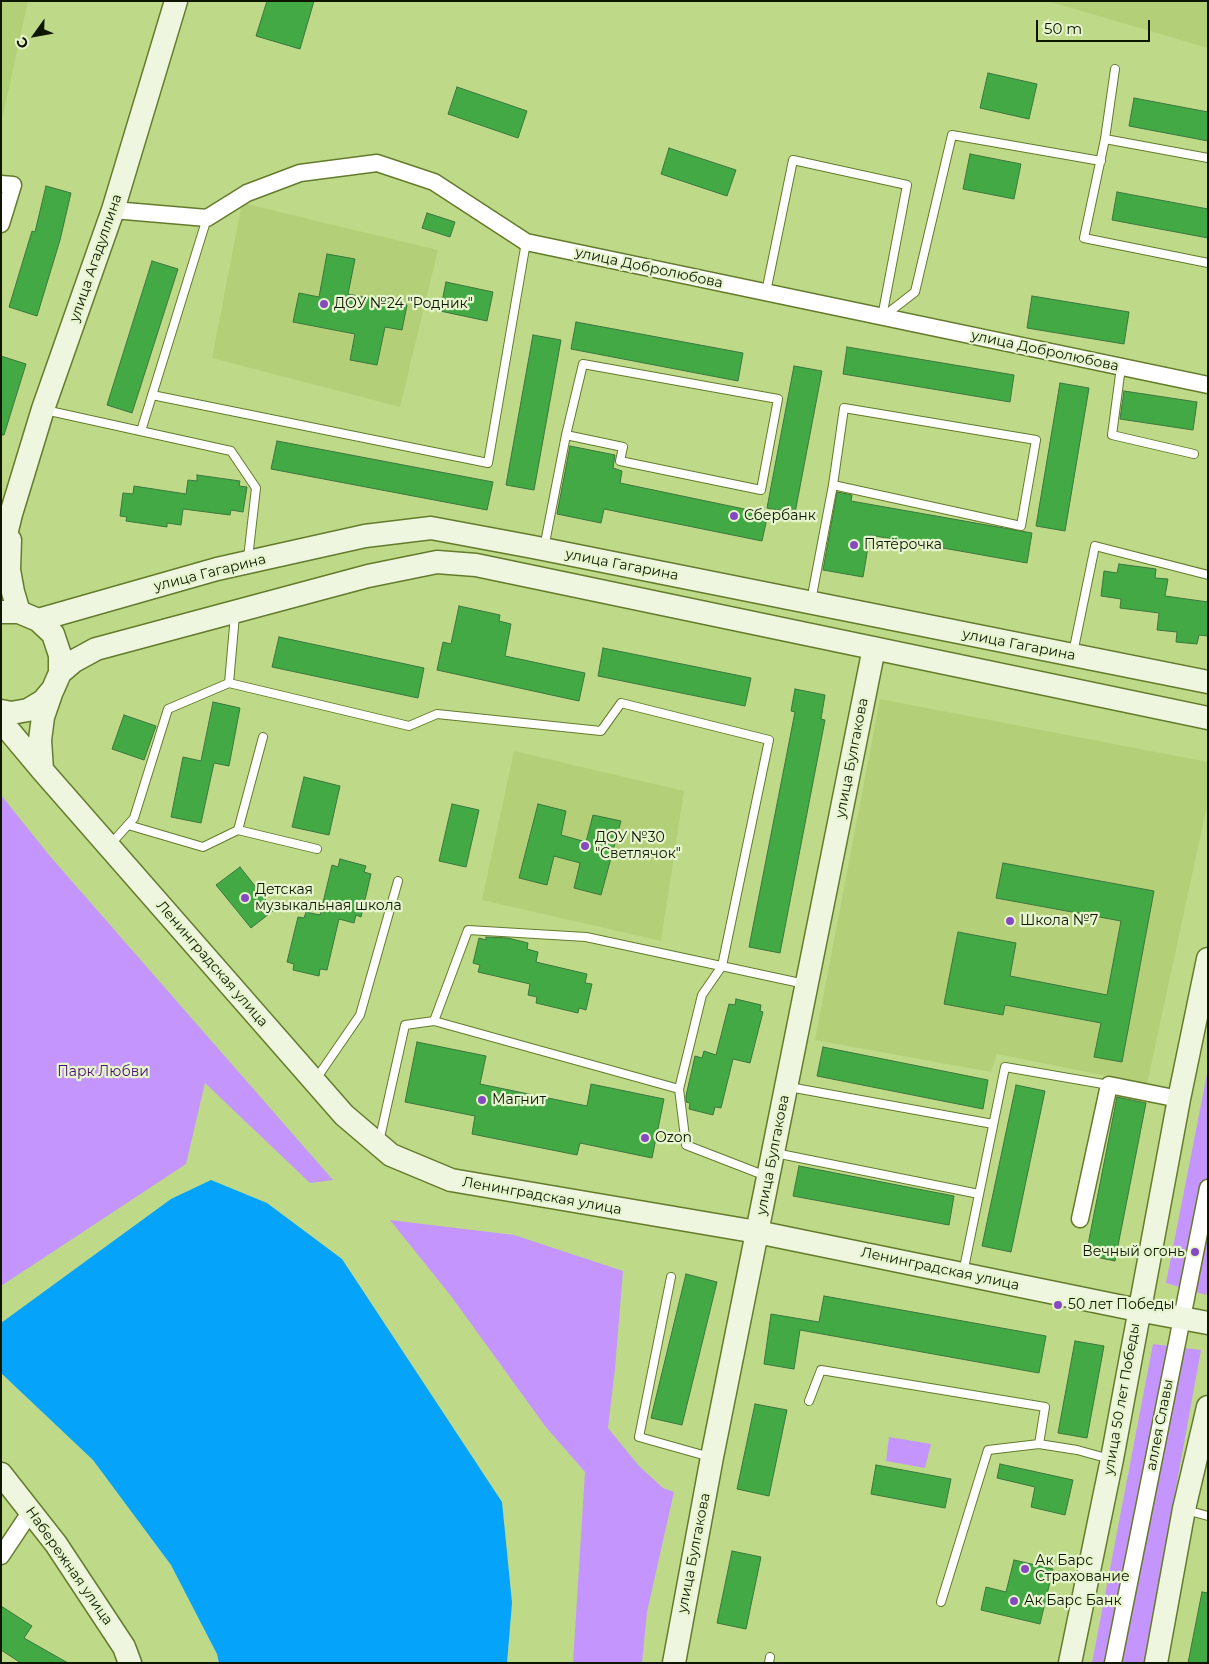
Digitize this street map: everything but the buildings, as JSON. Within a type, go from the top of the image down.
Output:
[{"type":"street","name":"улица Агадуллина","points":[[12,514],[43,410],[114,210],[176,1]]},
{"type":"street","name":"улица Добролюбова","points":[[207,218],[247,193],[300,173],[377,163],[434,182],[526,242],[1208,385]]},
{"type":"street","points":[[1,184],[13,185],[1,224]]},
{"type":"street","points":[[114,210],[207,218]]},
{"type":"street","points":[[1,556],[12,514]]},
{"type":"street","points":[[12,514],[9,570],[20,614],[53,634],[60,655],[56,682],[43,717],[40,740],[42,770]]},
{"type":"street","name":"улица Гагарина","points":[[20,614],[365,536],[431,528],[1208,682]]},
{"type":"street","points":[[1,711],[11,713],[28,710],[43,701],[74,660],[96,649],[368,576],[437,562],[476,565],[1208,718]]},
{"type":"street","name":"улица Булгакова","points":[[674,1663],[712,1457],[874,648]]},
{"type":"street","name":"Ленинградская улица","points":[[1,721],[344,1115],[391,1155],[451,1180],[757,1232],[1208,1323]]},
{"type":"street","name":"улица 50 лет Победы","points":[[1070,1663],[1112,1459],[1138,1310],[1208,959]]},
{"type":"street","points":[[1080,1219],[1109,1084],[1179,1098]]},
{"type":"street","name":"аллея Славы","points":[[1113,1663],[1208,1188]]},
{"type":"street","points":[[1156,1663],[1184,1509],[1208,1406]]},
{"type":"street","name":"Набережная улица","points":[[1,1474],[56,1544],[124,1647],[130,1663]]},
{"type":"street","points":[[1,1556],[31,1511]]},
{"type":"lane","points":[[1115,69],[1101,161],[1084,238],[1208,263]]},
{"type":"lane","points":[[882,317],[915,292],[952,135],[1101,161]]},
{"type":"lane","points":[[1105,139],[1208,158]]},
{"type":"lane","points":[[766,292],[793,160],[907,185],[882,317]]},
{"type":"lane","points":[[141,431],[207,218]]},
{"type":"lane","points":[[152,395],[488,463],[526,242]]},
{"type":"lane","points":[[544,549],[566,435],[583,364],[778,399],[761,490],[620,461],[623,447],[566,435]]},
{"type":"lane","points":[[1121,367],[1112,435],[1194,454]]},
{"type":"lane","points":[[810,603],[833,486],[844,408],[1036,440],[1021,526],[833,486]]},
{"type":"lane","points":[[43,410],[231,452],[256,488],[248,563]]},
{"type":"lane","points":[[1072,655],[1095,546],[1208,575]]},
{"type":"lane","points":[[229,683],[235,612]]},
{"type":"lane","points":[[108,846],[134,818],[168,708],[229,683],[409,726],[437,714],[601,731],[621,704],[769,740],[722,966],[702,995],[679,1089],[686,1145],[768,1176]]},
{"type":"lane","points":[[238,830],[263,737]]},
{"type":"lane","points":[[128,825],[203,847],[238,830],[316,849]]},
{"type":"lane","points":[[314,1081],[360,1015],[398,881]]},
{"type":"lane","points":[[434,1021],[468,930],[586,937],[807,985]]},
{"type":"lane","points":[[379,1144],[405,1024],[434,1021],[679,1089]]},
{"type":"lane","points":[[963,1274],[1005,1067],[1109,1084]]},
{"type":"lane","points":[[786,1086],[993,1124]]},
{"type":"lane","points":[[773,1152],[979,1194]]},
{"type":"lane","points":[[671,1277],[640,1438],[712,1457]]},
{"type":"lane","points":[[810,1401],[821,1370],[1045,1406],[1039,1444]]},
{"type":"lane","points":[[941,1602],[988,1450],[1039,1444],[1077,1450],[1112,1459]]},
{"type":"lane","points":[[1184,1509],[1208,1516]]},
{"type":"shaded area","points":[[1,1],[28,1],[1,124]]},
{"type":"shaded area","points":[[1047,1],[1208,1],[1208,48]]},
{"type":"shaded area","name":"ДОУ №24 \"Родник\"","points":[[242,203],[438,250],[400,407],[212,358]]},
{"type":"shaded area","name":"Школа №7","points":[[880,699],[1208,762],[1208,801],[1147,1084],[997,1054],[991,1072],[815,1040]]},
{"type":"shaded area","name":"ДОУ №30 \"Светлячок\"","points":[[514,751],[684,791],[661,941],[482,900]]},
{"type":"green space","name":"Парк Любви","points":[[1,795],[49,855],[333,1180],[310,1183],[205,1083],[186,1164],[1,1286]]},
{"type":"green space","points":[[1208,1069],[1208,1288],[1206,1295],[1166,1283]]},
{"type":"green space","points":[[390,1220],[514,1235],[623,1271],[608,1428],[639,1466],[663,1488],[674,1492],[647,1612],[642,1663],[573,1663],[585,1472],[545,1426],[451,1296]]},
{"type":"green space","points":[[1153,1344],[1201,1350],[1144,1663],[1092,1663]]},
{"type":"green space","points":[[889,1437],[931,1444],[925,1468],[886,1461]]},
{"type":"water","points":[[211,1180],[267,1203],[342,1259],[502,1502],[512,1603],[507,1663],[219,1663],[217,1654],[171,1565],[93,1460],[1,1373],[1,1323],[171,1199]]},
{"type":"place","name":"ДОУ №24 \"Родник\"","points":[[324,304]]},
{"type":"place","name":"Сбербанк","points":[[734,516]]},
{"type":"place","name":"Пятёрочка","points":[[854,545]]},
{"type":"place","name":"ДОУ №30 \"Светлячок\"","points":[[585,846]]},
{"type":"place","name":"Детская музыкальная школа","points":[[245,898]]},
{"type":"place","name":"Школа №7","points":[[1010,921]]},
{"type":"place","name":"Магнит","points":[[482,1100]]},
{"type":"place","name":"Ozon","points":[[645,1138]]},
{"type":"place","name":"Вечный огонь","points":[[1195,1252]]},
{"type":"place","name":"50 лет Победы","points":[[1058,1305]]},
{"type":"place","name":"Ак Барс Страхование","points":[[1025,1569]]},
{"type":"place","name":"Ак Барс Банк","points":[[1014,1601]]}]
